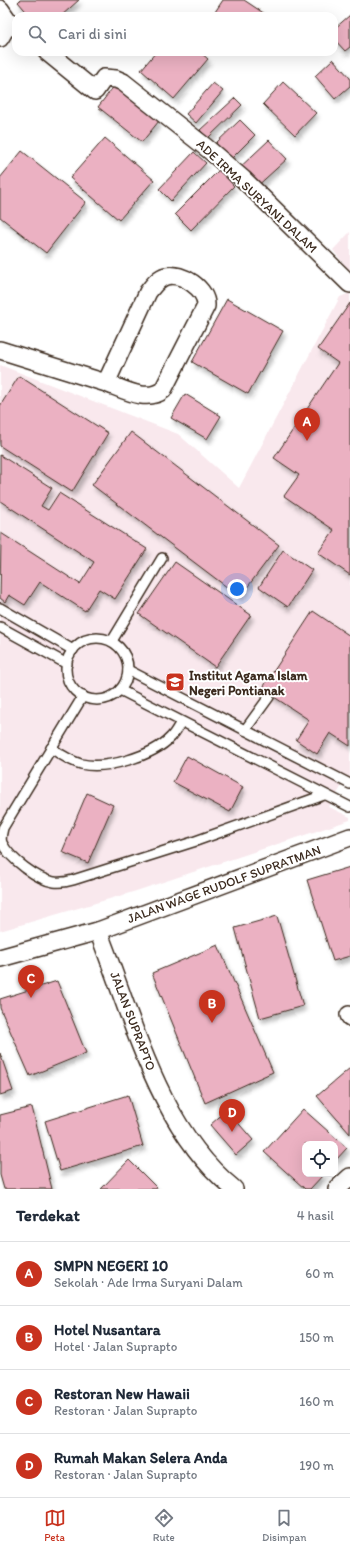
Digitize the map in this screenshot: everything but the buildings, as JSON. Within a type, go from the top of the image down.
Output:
[{"type":"street","points":[[0,38],[6,17],[7,0]]},
{"type":"street","name":"ADE IRMA SURYANI DALAM","points":[[52,56],[95,91],[104,78],[116,79],[123,82],[232,169],[350,284]]},
{"type":"street","points":[[0,350],[145,396],[155,395],[163,390],[206,306],[206,299],[202,290],[174,275],[164,276],[156,282],[148,292],[106,383]]},
{"type":"street","name":"JALAN WAGE RUDOLF SUPRATMAN","points":[[98,931],[350,837]]},
{"type":"street","points":[[0,958],[98,931]]},
{"type":"street","name":"JALAN SUPRAPTO","points":[[98,931],[151,1071],[167,1104],[193,1146],[232,1188]]},
{"type":"street","points":[[337,1189],[350,1177]]},
{"type":"lane","points":[[112,641],[162,558]]},
{"type":"lane","points":[[0,608],[73,650]]},
{"type":"lane","points":[[0,627],[67,664]]},
{"type":"lane","points":[[91,638],[112,641],[126,656],[128,670],[124,684],[120,690],[115,695],[102,700],[96,700],[83,696],[75,690],[68,680],[67,664],[73,650],[84,641],[91,638]]},
{"type":"lane","points":[[128,670],[350,784]]},
{"type":"lane","points":[[120,690],[350,807]]},
{"type":"lane","points":[[83,696],[2,827],[2,844],[24,868],[45,880],[62,882],[193,842],[324,795]]},
{"type":"lane","points":[[245,730],[269,697]]},
{"type":"lane","points":[[51,748],[66,758],[82,764],[97,765],[121,762],[160,746],[171,737],[181,722]]},
{"type":"shaded area","points":[[350,232],[350,272],[333,250]]},
{"type":"shaded area","name":"Institut Agama Islam Negeri Pontianak","points":[[350,293],[350,779],[346,779],[329,807],[350,817],[350,820],[133,892],[0,931],[0,365],[178,434],[239,488],[340,297]]},
{"type":"place","name":"SMPN NEGERI 10","points":[[307,441]]},
{"type":"place","name":"Institut Agama Islam Negeri Pontianak","points":[[175,682]]},
{"type":"place","name":"Restoran New Hawaii","points":[[31,998]]},
{"type":"place","name":"Hotel Nusantara","points":[[212,1023]]},
{"type":"place","name":"Rumah Makan Selera Anda","points":[[232,1132]]}]
